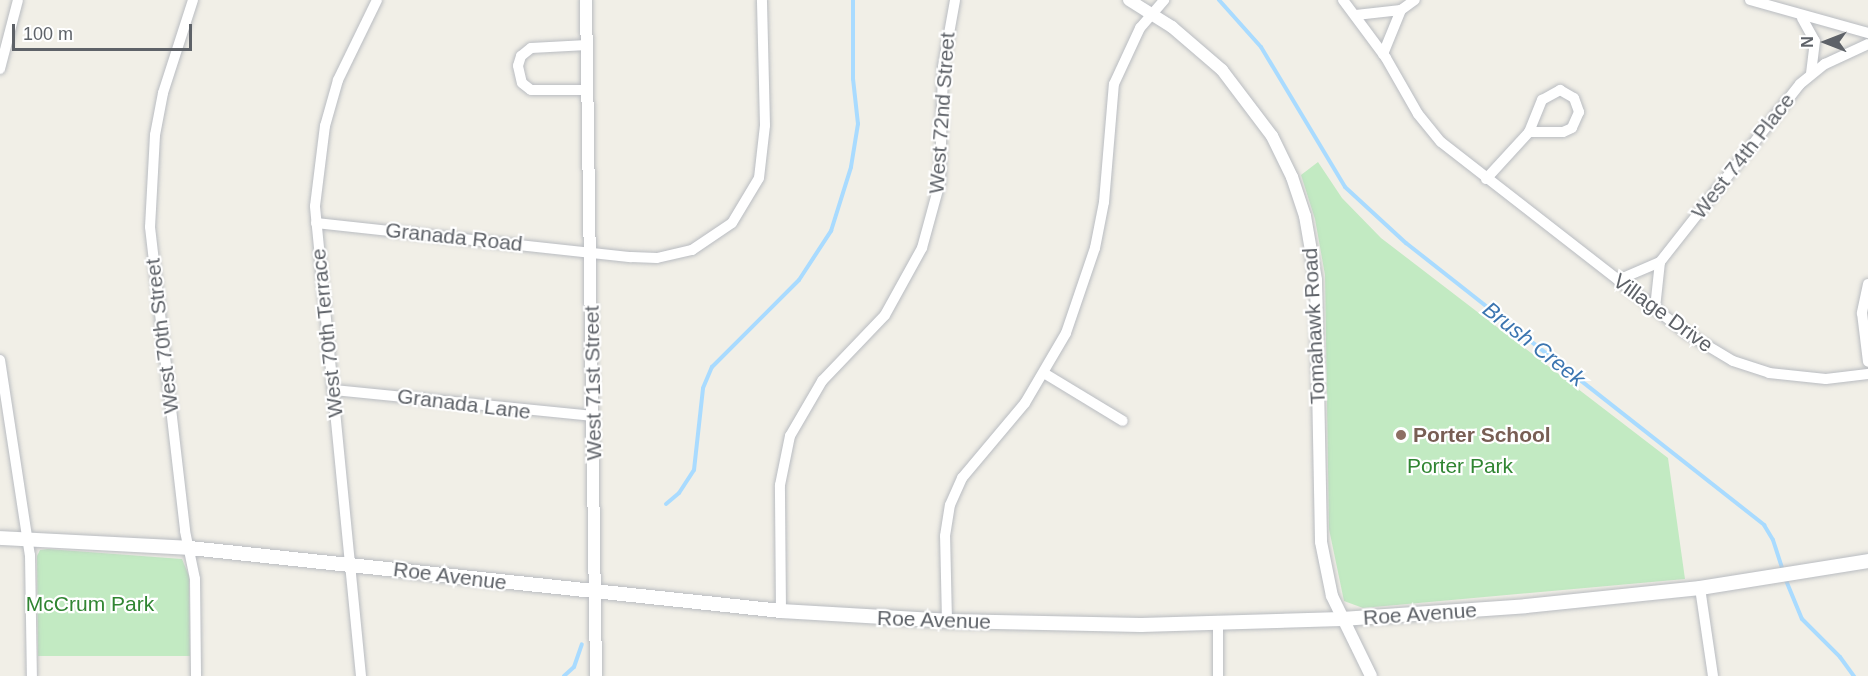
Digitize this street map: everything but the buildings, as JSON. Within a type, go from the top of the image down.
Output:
[{"type":"main road","name":"Roe Avenue","points":[[0,538],[190,548],[781,611],[947,621],[1218,624],[1342,619],[1526,606],[1700,588],[1868,561]]},
{"type":"street","points":[[0,69],[18,0]]},
{"type":"street","name":"West 70th Street","points":[[194,0],[161,104],[152,166],[150,227],[195,579],[196,676]]},
{"type":"street","name":"West 70th Terrace","points":[[361,676],[352,566],[316,223],[316,190],[325,126],[338,80],[377,0]]},
{"type":"street","name":"West 71st Street","points":[[586,0],[594,416],[596,676]]},
{"type":"street","name":"Granada Road","points":[[316,223],[639,257],[679,254],[710,241],[741,212],[759,178],[764,153],[762,0]]},
{"type":"street","name":"West 72nd Street","points":[[781,611],[780,485],[789,436],[822,381],[885,315],[922,248],[940,182],[943,68],[955,0]]},
{"type":"street","name":"Tomahawk Road","points":[[1129,0],[1202,51],[1245,96],[1272,136],[1305,216],[1316,280],[1321,543],[1332,596],[1371,676]]},
{"type":"street","points":[[947,621],[945,536],[956,489],[1044,373],[1073,315],[1095,248],[1104,202],[1114,84],[1128,49],[1151,14],[1164,0]]},
{"type":"street","name":"Village Drive","points":[[1343,0],[1383,54],[1424,121],[1459,159],[1701,343],[1753,369],[1826,379],[1868,374]]},
{"type":"street","points":[[1356,15],[1401,10],[1415,0]]},
{"type":"street","points":[[1750,0],[1802,17],[1868,33]]},
{"type":"street","points":[[1383,54],[1401,10]]},
{"type":"street","points":[[1802,17],[1815,41],[1811,74]]},
{"type":"street","name":"West 74th Place","points":[[1618,280],[1659,262],[1811,74],[1868,44]]},
{"type":"street","points":[[587,45],[531,48],[524,53],[518,66],[522,83],[531,90],[588,90]]},
{"type":"street","points":[[1486,179],[1529,132],[1542,100],[1550,93],[1560,90],[1574,98],[1579,112],[1572,128],[1563,132],[1529,132]]},
{"type":"street","points":[[1655,308],[1659,262]]},
{"type":"street","points":[[1868,284],[1862,313],[1868,362]]},
{"type":"street","points":[[0,360],[27,538],[32,676]]},
{"type":"street","points":[[1044,373],[1123,421]]},
{"type":"street","name":"Granada Lane","points":[[334,390],[594,416]]},
{"type":"street","points":[[1700,588],[1713,676]]},
{"type":"street","points":[[1218,624],[1218,676]]},
{"type":"green space","name":"Porter Park","points":[[1318,162],[1342,198],[1381,238],[1668,458],[1685,579],[1363,608],[1344,601],[1329,529],[1325,275],[1315,219],[1301,175]]},
{"type":"green space","name":"McCrum Park","points":[[40,550],[182,559],[189,576],[190,656],[38,656],[37,556]]},
{"type":"waterway","points":[[666,504],[679,493],[694,470],[703,388],[712,367],[799,280],[831,231],[851,167],[858,124],[853,79],[853,0]]},
{"type":"waterway","name":"Brush Creek","points":[[1219,0],[1261,47],[1345,187],[1406,243],[1764,525],[1773,540],[1783,571]]},
{"type":"waterway","name":"Brush Creek","points":[[1785,578],[1802,619],[1840,657],[1854,676]]},
{"type":"waterway","points":[[564,676],[574,667],[582,644]]},
{"type":"place","name":"Porter School","points":[[1401,435]]}]
